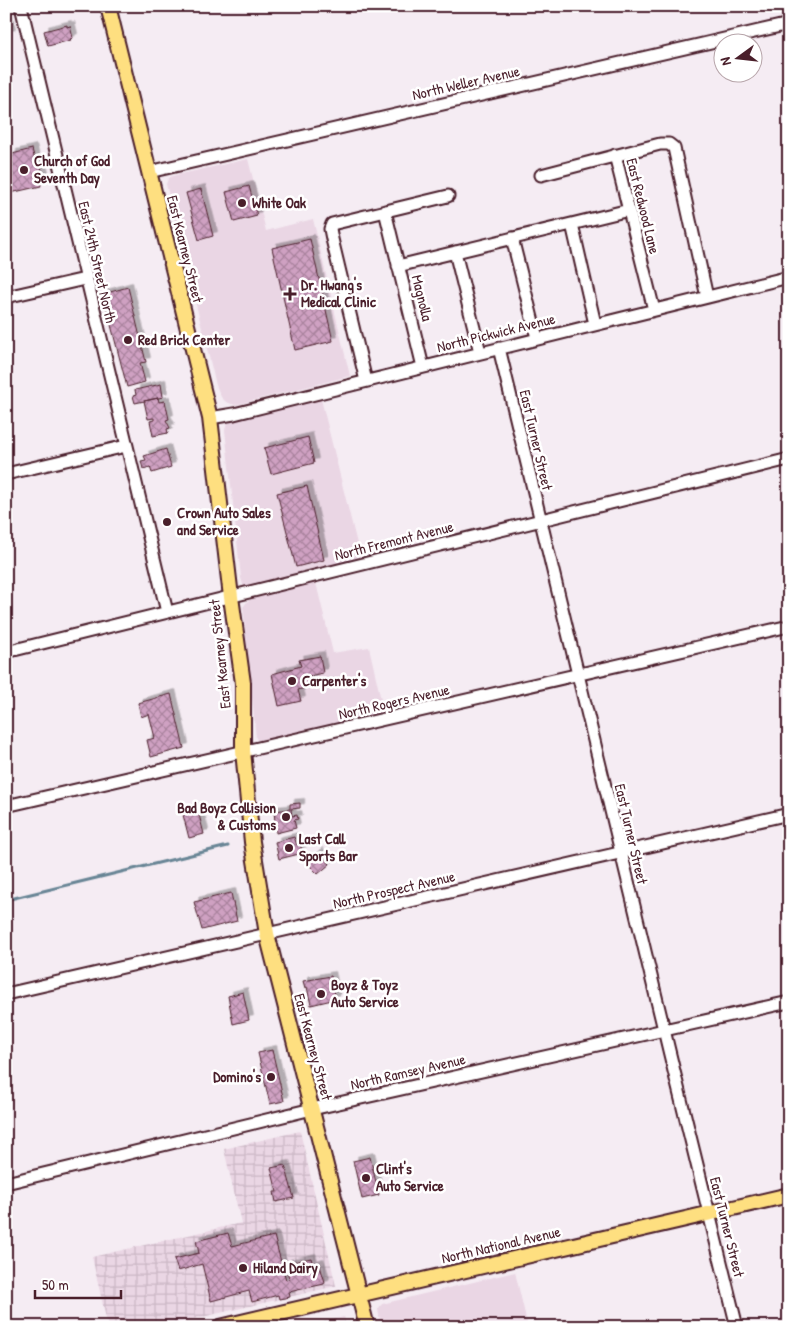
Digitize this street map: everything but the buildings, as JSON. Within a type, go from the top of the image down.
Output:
[{"type":"main road","name":"East Kearney Street","points":[[112,7],[210,418],[230,597],[243,683],[243,751],[252,842],[267,934],[367,1327]]},
{"type":"main road","name":"North National Avenue","points":[[220,1327],[789,1195]]},
{"type":"street","name":"East 24th Street North","points":[[21,6],[167,612]]},
{"type":"street","name":"North Weller Avenue","points":[[150,172],[789,24]]},
{"type":"street","points":[[616,155],[660,144],[669,144],[674,148],[707,297]]},
{"type":"street","name":"East Redwood Lane","points":[[541,175],[616,155],[654,310]]},
{"type":"street","points":[[366,381],[330,229],[332,224],[448,196]]},
{"type":"street","points":[[398,266],[629,210]]},
{"type":"street","name":"Magnolla","points":[[385,211],[423,367]]},
{"type":"street","points":[[572,224],[595,324]]},
{"type":"street","points":[[512,238],[537,338]]},
{"type":"street","points":[[455,252],[480,352]]},
{"type":"street","name":"North Pickwick Avenue","points":[[210,418],[234,414],[789,277]]},
{"type":"street","points":[[6,297],[86,278]]},
{"type":"street","name":"East Turner Street","points":[[499,348],[579,676],[620,854],[737,1327]]},
{"type":"street","points":[[6,474],[126,446]]},
{"type":"street","name":"North Fremont Avenue","points":[[6,652],[789,459]]},
{"type":"street","name":"North Rogers Avenue","points":[[6,806],[579,676],[789,626]]},
{"type":"street","name":"North Prospect Avenue","points":[[6,994],[789,814]]},
{"type":"street","name":"North Ramsey Avenue","points":[[6,1183],[312,1109],[789,1002]]},
{"type":"shaded area","points":[[248,159],[266,231],[313,219],[350,376],[235,405],[226,402],[221,397],[216,385],[166,184],[172,176]]},
{"type":"shaded area","points":[[321,399],[361,560],[244,588],[241,578],[225,430],[227,423],[238,417]]},
{"type":"shaded area","points":[[316,583],[333,653],[369,647],[384,713],[263,742],[258,741],[256,738],[243,607],[252,598]]},
{"type":"shaded area","points":[[300,1131],[336,1286],[159,1327],[108,1327],[92,1257],[241,1223],[224,1149]]},
{"type":"shaded area","points":[[515,1272],[528,1327],[381,1327],[378,1309],[382,1304]]},
{"type":"shaded area","points":[[344,1317],[346,1327],[300,1327]]},
{"type":"waterway","points":[[6,900],[228,846]]},
{"type":"place","name":"Church of God Seventh Day","points":[[24,170]]},
{"type":"place","name":"White Oak","points":[[242,203]]},
{"type":"place","name":"Dr. Hwang's Medical Clinic","points":[[290,294]]},
{"type":"place","name":"Red Brick Center","points":[[128,340]]},
{"type":"place","name":"Crown Auto Sales and Service","points":[[167,522]]},
{"type":"place","name":"Carpenter's","points":[[292,681]]},
{"type":"place","name":"Bad Boyz Collision & Customs","points":[[286,817]]},
{"type":"place","name":"Last Call Sports Bar","points":[[289,848]]},
{"type":"place","name":"Boyz & Toyz Auto Service","points":[[321,994]]},
{"type":"place","name":"Domino's","points":[[271,1077]]},
{"type":"place","name":"Clint's Auto Service","points":[[366,1178]]},
{"type":"place","name":"Hiland Dairy","points":[[243,1268]]}]
